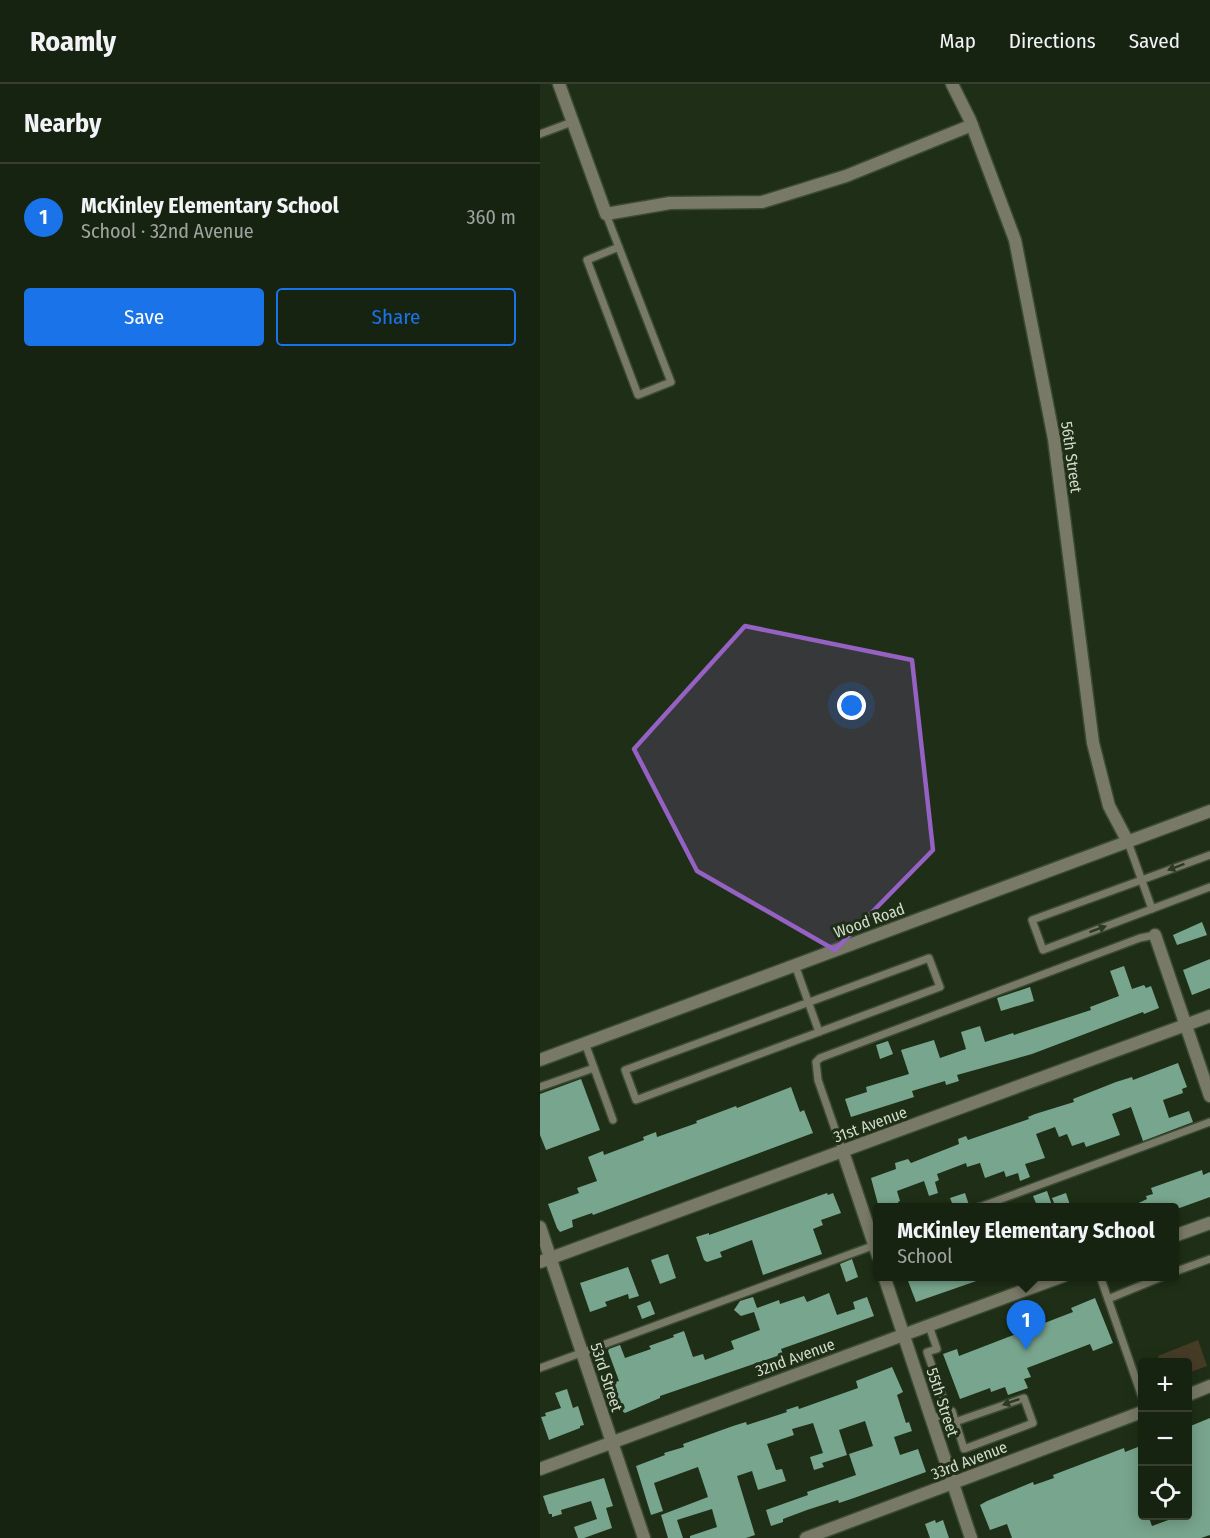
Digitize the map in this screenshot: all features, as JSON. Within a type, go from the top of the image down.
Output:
[{"type":"street","points":[[559,84],[606,214],[670,202],[762,202],[846,176],[972,125]]},
{"type":"street","name":"56th Street","points":[[952,84],[972,125],[1015,240],[1054,439],[1093,742],[1109,806],[1128,842]]},
{"type":"street","name":"Wood Road","points":[[540,1060],[1210,811]]},
{"type":"street","points":[[1155,935],[1210,1096]]},
{"type":"street","name":"31st Avenue","points":[[545,1260],[1210,1016]]},
{"type":"street","points":[[843,1152],[873,1240]]},
{"type":"street","points":[[1179,1234],[1210,1222]]},
{"type":"street","name":"53rd Street","points":[[540,1227],[545,1260],[581,1353],[644,1538]]},
{"type":"street","name":"55th Street","points":[[886,1281],[971,1538]]},
{"type":"street","name":"32nd Avenue","points":[[540,1469],[1050,1281]]},
{"type":"street","points":[[1192,1393],[1210,1386]]},
{"type":"street","name":"33rd Avenue","points":[[806,1538],[1138,1414]]},
{"type":"lane","points":[[540,134],[572,122]]},
{"type":"lane","points":[[606,214],[619,247],[671,382],[638,395],[587,260],[619,247]]},
{"type":"lane","points":[[1128,842],[1152,909]]},
{"type":"lane","points":[[1210,855],[1032,920],[1043,950],[1210,887]]},
{"type":"lane","points":[[843,1152],[818,1080],[816,1062],[820,1058],[1140,938],[1155,935]]},
{"type":"lane","points":[[929,958],[940,987],[819,1032],[636,1100],[625,1070],[929,958]]},
{"type":"lane","points":[[795,965],[819,1032]]},
{"type":"lane","points":[[585,1043],[613,1120]]},
{"type":"lane","points":[[540,1087],[594,1068]]},
{"type":"lane","points":[[991,1203],[1210,1122]]},
{"type":"lane","points":[[540,1368],[873,1250]]},
{"type":"lane","points":[[1179,1270],[1210,1259]]},
{"type":"lane","points":[[1102,1281],[1138,1383]]},
{"type":"lane","points":[[1107,1299],[1152,1281]]},
{"type":"lane","points":[[928,1326],[937,1349],[927,1352],[948,1413]]},
{"type":"lane","points":[[931,1419],[952,1411],[955,1422],[964,1449],[1033,1423],[1024,1398],[955,1422]]},
{"type":"highlighted area","points":[[745,626],[912,660],[933,850],[835,950],[697,871],[634,749]]},
{"type":"shaded area","points":[[1198,1340],[1207,1366],[1192,1372],[1192,1358],[1159,1358],[1158,1356]]},
{"type":"building","points":[[1202,922],[1207,935],[1177,945],[1173,935]]},
{"type":"building","points":[[1210,959],[1210,988],[1192,995],[1183,970]]},
{"type":"building","points":[[1124,966],[1132,989],[1144,985],[1146,988],[1151,986],[1159,1008],[1032,1054],[957,1075],[959,1081],[946,1085],[945,1081],[912,1091],[914,1097],[851,1117],[845,1099],[867,1092],[866,1087],[909,1074],[901,1050],[934,1040],[940,1058],[966,1049],[961,1032],[980,1026],[985,1042],[1091,1010],[1090,1007],[1119,996],[1110,971]]},
{"type":"building","points":[[1030,987],[1034,1001],[1001,1011],[997,998]]},
{"type":"building","points":[[888,1041],[893,1054],[880,1059],[876,1045]]},
{"type":"building","points":[[1178,1063],[1187,1087],[1182,1089],[1183,1093],[1163,1100],[1169,1118],[1189,1111],[1193,1122],[1143,1141],[1131,1107],[1112,1114],[1120,1135],[1086,1147],[1084,1142],[1072,1146],[1067,1134],[1059,1137],[1055,1127],[1036,1134],[1045,1158],[1025,1164],[1030,1177],[1020,1181],[1018,1173],[1006,1177],[1004,1171],[985,1178],[980,1163],[967,1167],[966,1163],[937,1174],[939,1180],[935,1182],[938,1193],[929,1196],[924,1181],[897,1191],[900,1201],[898,1203],[878,1203],[871,1178],[896,1169],[895,1163],[908,1159],[911,1163],[959,1144],[958,1139],[966,1136],[968,1140],[1029,1119],[1028,1117],[1035,1114],[1074,1102],[1073,1099],[1116,1082],[1132,1077],[1133,1080]]},
{"type":"building","points":[[581,1079],[600,1130],[546,1150],[540,1135],[540,1094]]},
{"type":"building","points":[[791,1087],[800,1112],[804,1110],[813,1133],[593,1215],[592,1213],[572,1220],[573,1227],[560,1232],[557,1228],[548,1204],[579,1193],[577,1188],[597,1181],[588,1157],[603,1151],[604,1155],[644,1140],[643,1137],[656,1132],[657,1137]]},
{"type":"building","points":[[1202,1170],[1203,1175],[1210,1172],[1210,1197],[1179,1208],[1179,1203],[1139,1203],[1147,1199],[1146,1196],[1153,1194],[1151,1188]]},
{"type":"building","points":[[1047,1191],[1051,1203],[1036,1203],[1033,1196]]},
{"type":"building","points":[[827,1193],[828,1195],[833,1193],[841,1213],[821,1220],[823,1225],[813,1229],[822,1254],[763,1275],[752,1240],[720,1252],[722,1257],[707,1262],[704,1260],[696,1237],[709,1233],[709,1235]]},
{"type":"building","points":[[965,1193],[968,1203],[952,1203],[950,1198]]},
{"type":"building","points":[[1066,1193],[1069,1203],[1054,1203],[1052,1198]]},
{"type":"building","points":[[668,1254],[676,1278],[660,1284],[651,1260]]},
{"type":"building","points":[[852,1259],[858,1277],[846,1282],[840,1264]]},
{"type":"building","points":[[628,1267],[639,1296],[629,1299],[628,1294],[605,1302],[607,1306],[590,1312],[580,1283]]},
{"type":"building","points":[[908,1281],[976,1281],[916,1302]]},
{"type":"building","points":[[829,1293],[837,1315],[855,1309],[853,1302],[867,1297],[874,1316],[781,1349],[783,1354],[660,1396],[625,1413],[622,1411],[612,1383],[619,1381],[609,1349],[620,1345],[625,1358],[651,1349],[649,1346],[684,1331],[693,1357],[703,1354],[705,1360],[734,1349],[731,1341],[760,1330],[754,1312],[741,1316],[734,1310],[740,1301],[753,1297],[757,1308],[779,1300],[780,1304],[804,1296],[807,1302]]},
{"type":"building","points":[[1095,1298],[1113,1343],[1093,1351],[1090,1344],[1027,1368],[1031,1377],[1024,1379],[1028,1388],[1008,1395],[1005,1387],[991,1392],[990,1388],[960,1399],[943,1354],[957,1349],[959,1356],[1073,1312],[1071,1308]]},
{"type":"building","points":[[650,1301],[655,1314],[642,1319],[637,1306]]},
{"type":"building","points":[[892,1367],[903,1392],[897,1395],[906,1423],[909,1422],[912,1431],[894,1437],[900,1455],[918,1449],[926,1472],[839,1503],[838,1500],[807,1510],[771,1526],[766,1510],[808,1495],[807,1492],[856,1475],[849,1454],[873,1446],[865,1421],[839,1430],[847,1455],[822,1463],[824,1467],[814,1470],[810,1457],[823,1453],[813,1423],[792,1429],[794,1435],[767,1444],[776,1470],[782,1469],[786,1481],[758,1490],[752,1471],[737,1476],[755,1535],[746,1538],[690,1538],[690,1536],[717,1527],[712,1509],[677,1520],[683,1538],[668,1538],[661,1515],[708,1497],[698,1467],[654,1483],[663,1511],[651,1515],[636,1466],[684,1447],[683,1444],[733,1426],[746,1422],[747,1425],[798,1406],[799,1409],[858,1388],[856,1381]]},
{"type":"building","points":[[567,1389],[573,1408],[578,1406],[584,1425],[549,1440],[541,1417],[546,1416],[545,1413],[561,1408],[555,1393]]},
{"type":"building","points":[[1210,1418],[1210,1535],[1201,1538],[1012,1538],[1007,1524],[990,1530],[980,1505],[987,1501],[1033,1482],[1034,1485],[1054,1478],[1053,1475],[1124,1448],[1125,1452],[1138,1447],[1138,1520],[1150,1520],[1152,1526],[1168,1520],[1192,1520],[1192,1425]]},
{"type":"building","points":[[604,1478],[613,1506],[606,1508],[612,1528],[578,1538],[574,1527],[597,1519],[591,1501],[561,1510],[562,1514],[552,1517],[552,1514],[549,1514],[543,1496]]},
{"type":"building","points":[[935,1520],[936,1523],[943,1520],[949,1538],[930,1538],[925,1524]]},
{"type":"place","name":"McKinley Elementary School","points":[[1026,1350]]}]
